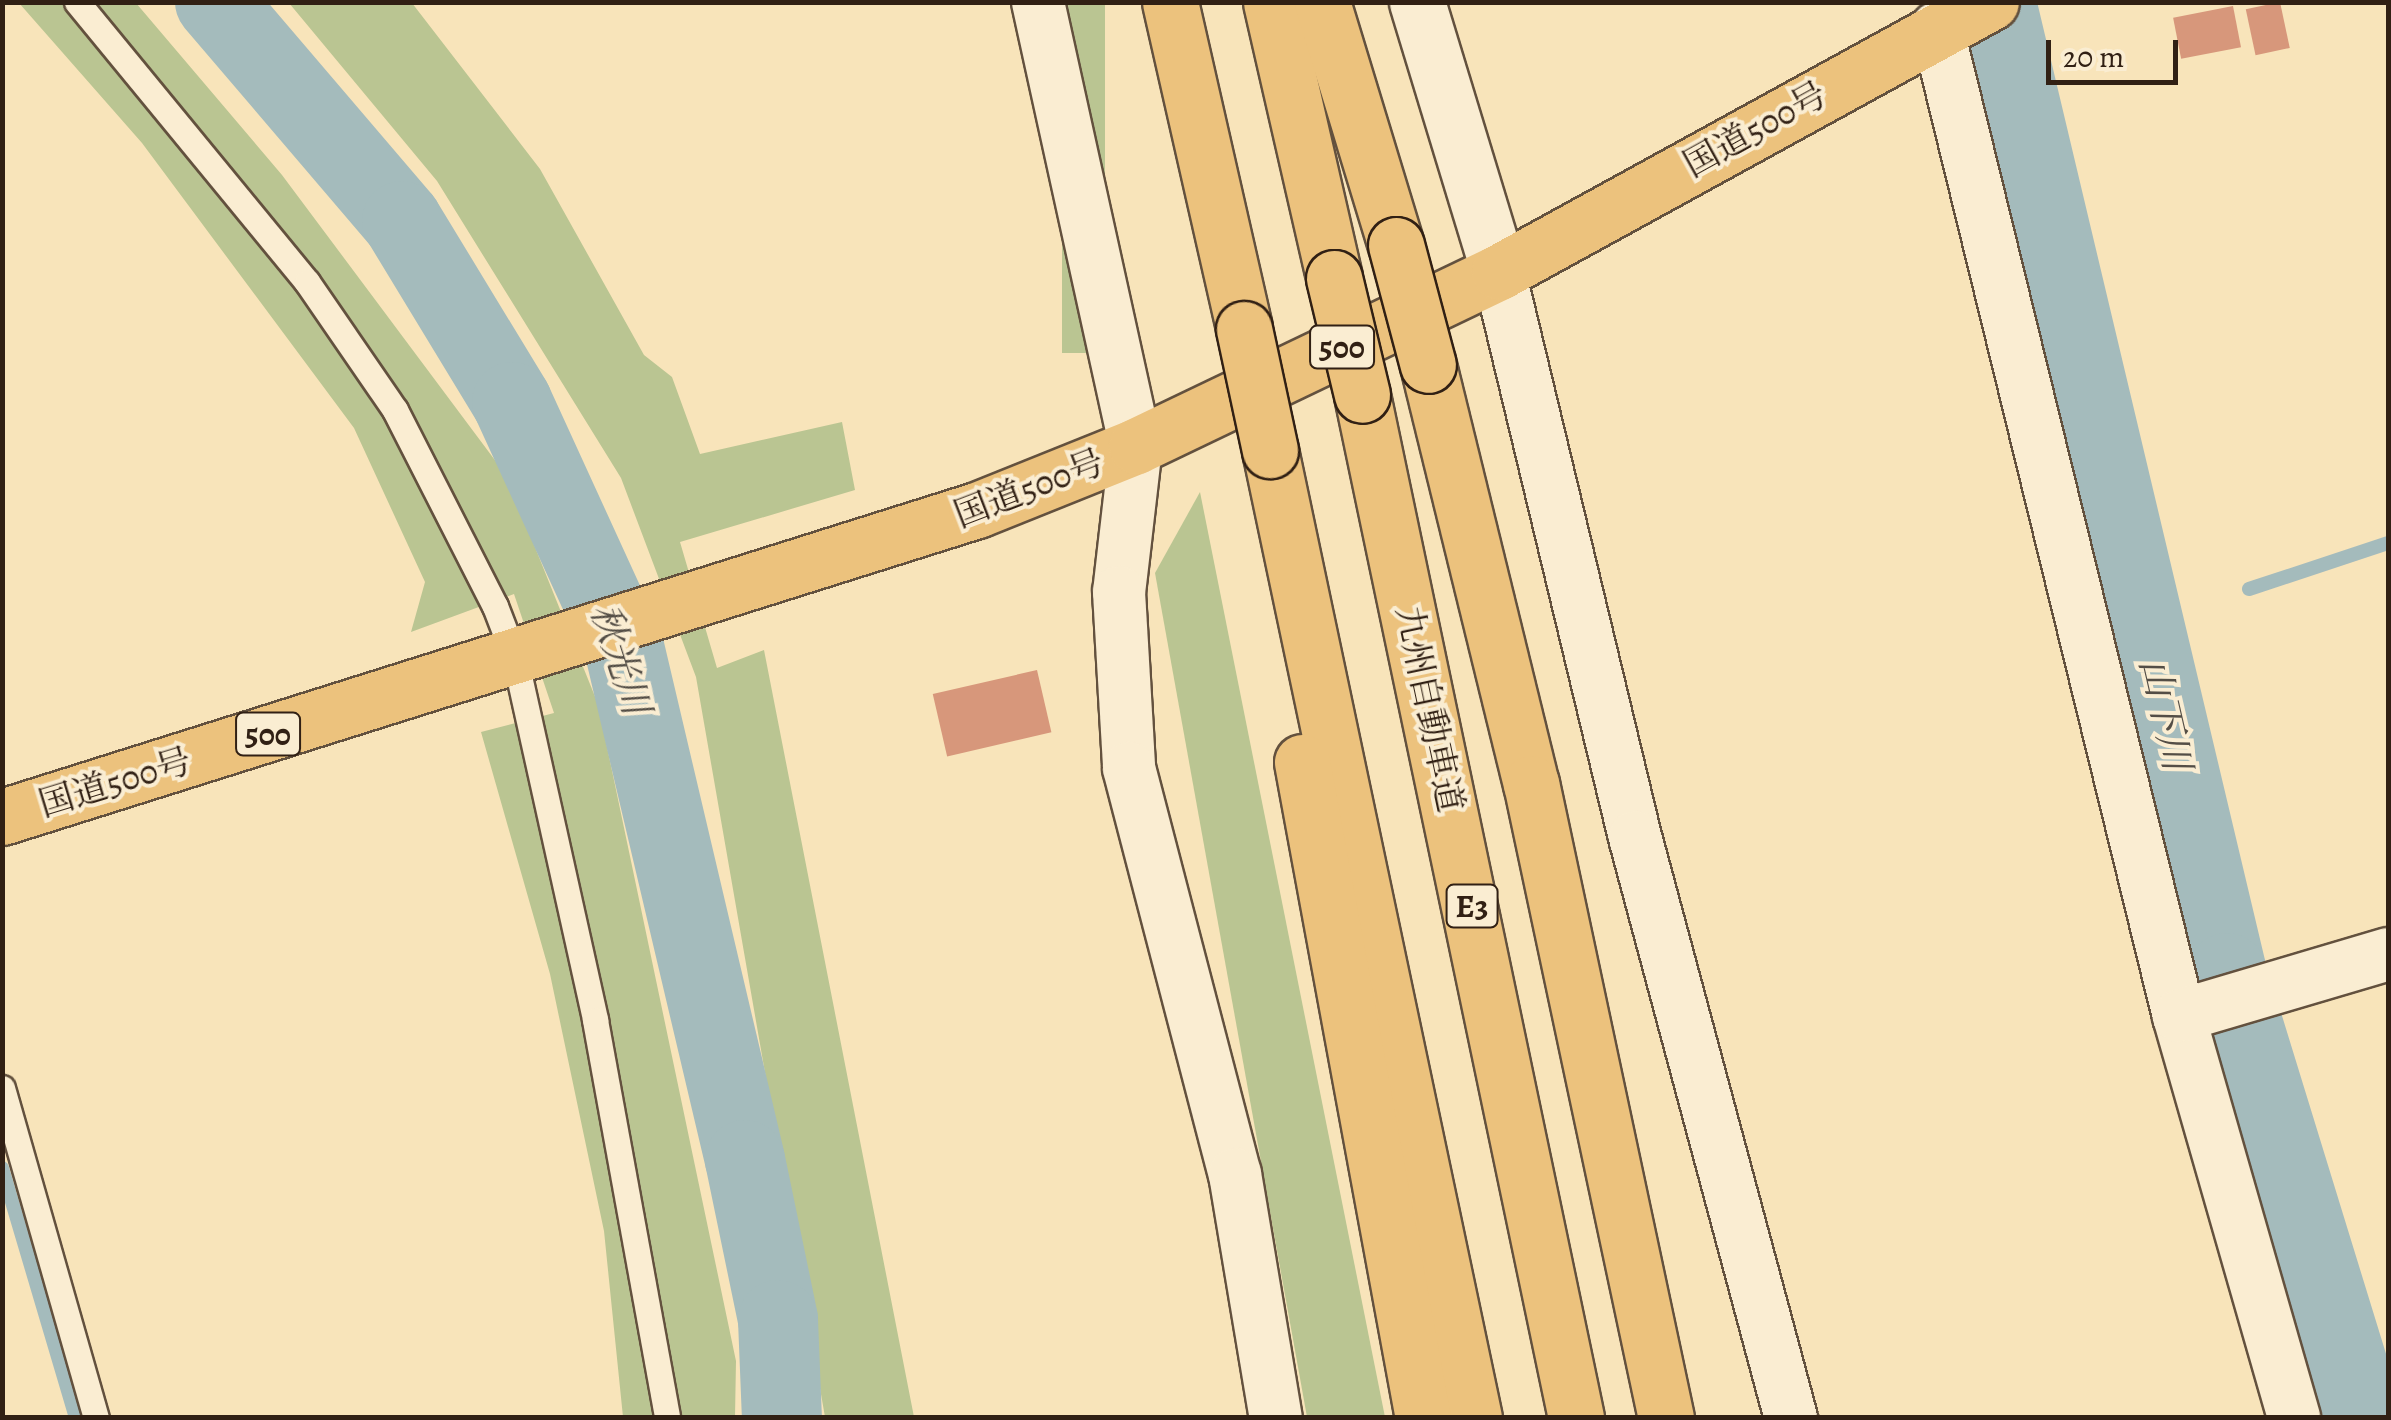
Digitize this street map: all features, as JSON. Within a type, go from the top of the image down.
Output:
[{"type":"highway","points":[[1170,2],[1244,328],[1474,1418]]},
{"type":"highway","name":"九州自動車道","points":[[1271,2],[1362,396],[1576,1418]]},
{"type":"highway","points":[[1322,2],[1428,364],[1530,783],[1666,1418]]},
{"type":"highway","name":"国道500号","points":[[2,817],[977,510],[1136,446],[1498,272],[1954,13]]},
{"type":"highway","points":[[1270,450],[1296,734],[1424,1418]]},
{"type":"street","points":[[1038,2],[1136,446],[1119,592],[1129,768],[1235,1174],[1276,1418]]},
{"type":"street","points":[[1417,2],[1498,272],[1635,837],[1791,1418]]},
{"type":"street","points":[[1954,13],[2185,1015],[2294,1418]]},
{"type":"street","points":[[2185,1015],[2388,954]]},
{"type":"lane","points":[[76,2],[306,282],[395,410],[524,655],[595,1020],[666,1418]]},
{"type":"lane","points":[[2,1088],[96,1418]]},
{"type":"green space","points":[[19,3],[136,3],[282,175],[506,475],[598,704],[736,1361],[735,1417],[623,1417],[604,1231],[550,974],[481,732],[554,713],[514,594],[411,632],[425,582],[354,428],[142,143]]},
{"type":"green space","points":[[289,3],[412,3],[540,169],[644,355],[672,377],[700,454],[842,422],[855,490],[680,542],[717,668],[764,650],[914,1417],[825,1417],[696,677],[621,478],[437,181]]},
{"type":"green space","points":[[1062,3],[1105,3],[1105,353],[1062,353]]},
{"type":"green space","points":[[1200,492],[1385,1417],[1307,1417],[1155,573]]},
{"type":"building","points":[[2280,2],[2290,48],[2256,55],[2246,9]]},
{"type":"building","points":[[2233,6],[2241,47],[2181,59],[2173,18]]},
{"type":"building","points":[[1037,670],[1051,732],[947,756],[933,694]]},
{"type":"waterway","name":"秋光川","points":[[215,2],[402,221],[512,402],[624,647],[745,1160],[778,1320],[782,1418]]},
{"type":"waterway","name":"山下川","points":[[1996,2],[2227,973],[2364,1418]]},
{"type":"waterway","points":[[2249,589],[2388,543]]},
{"type":"waterway","points":[[2,1168],[76,1418]]}]
